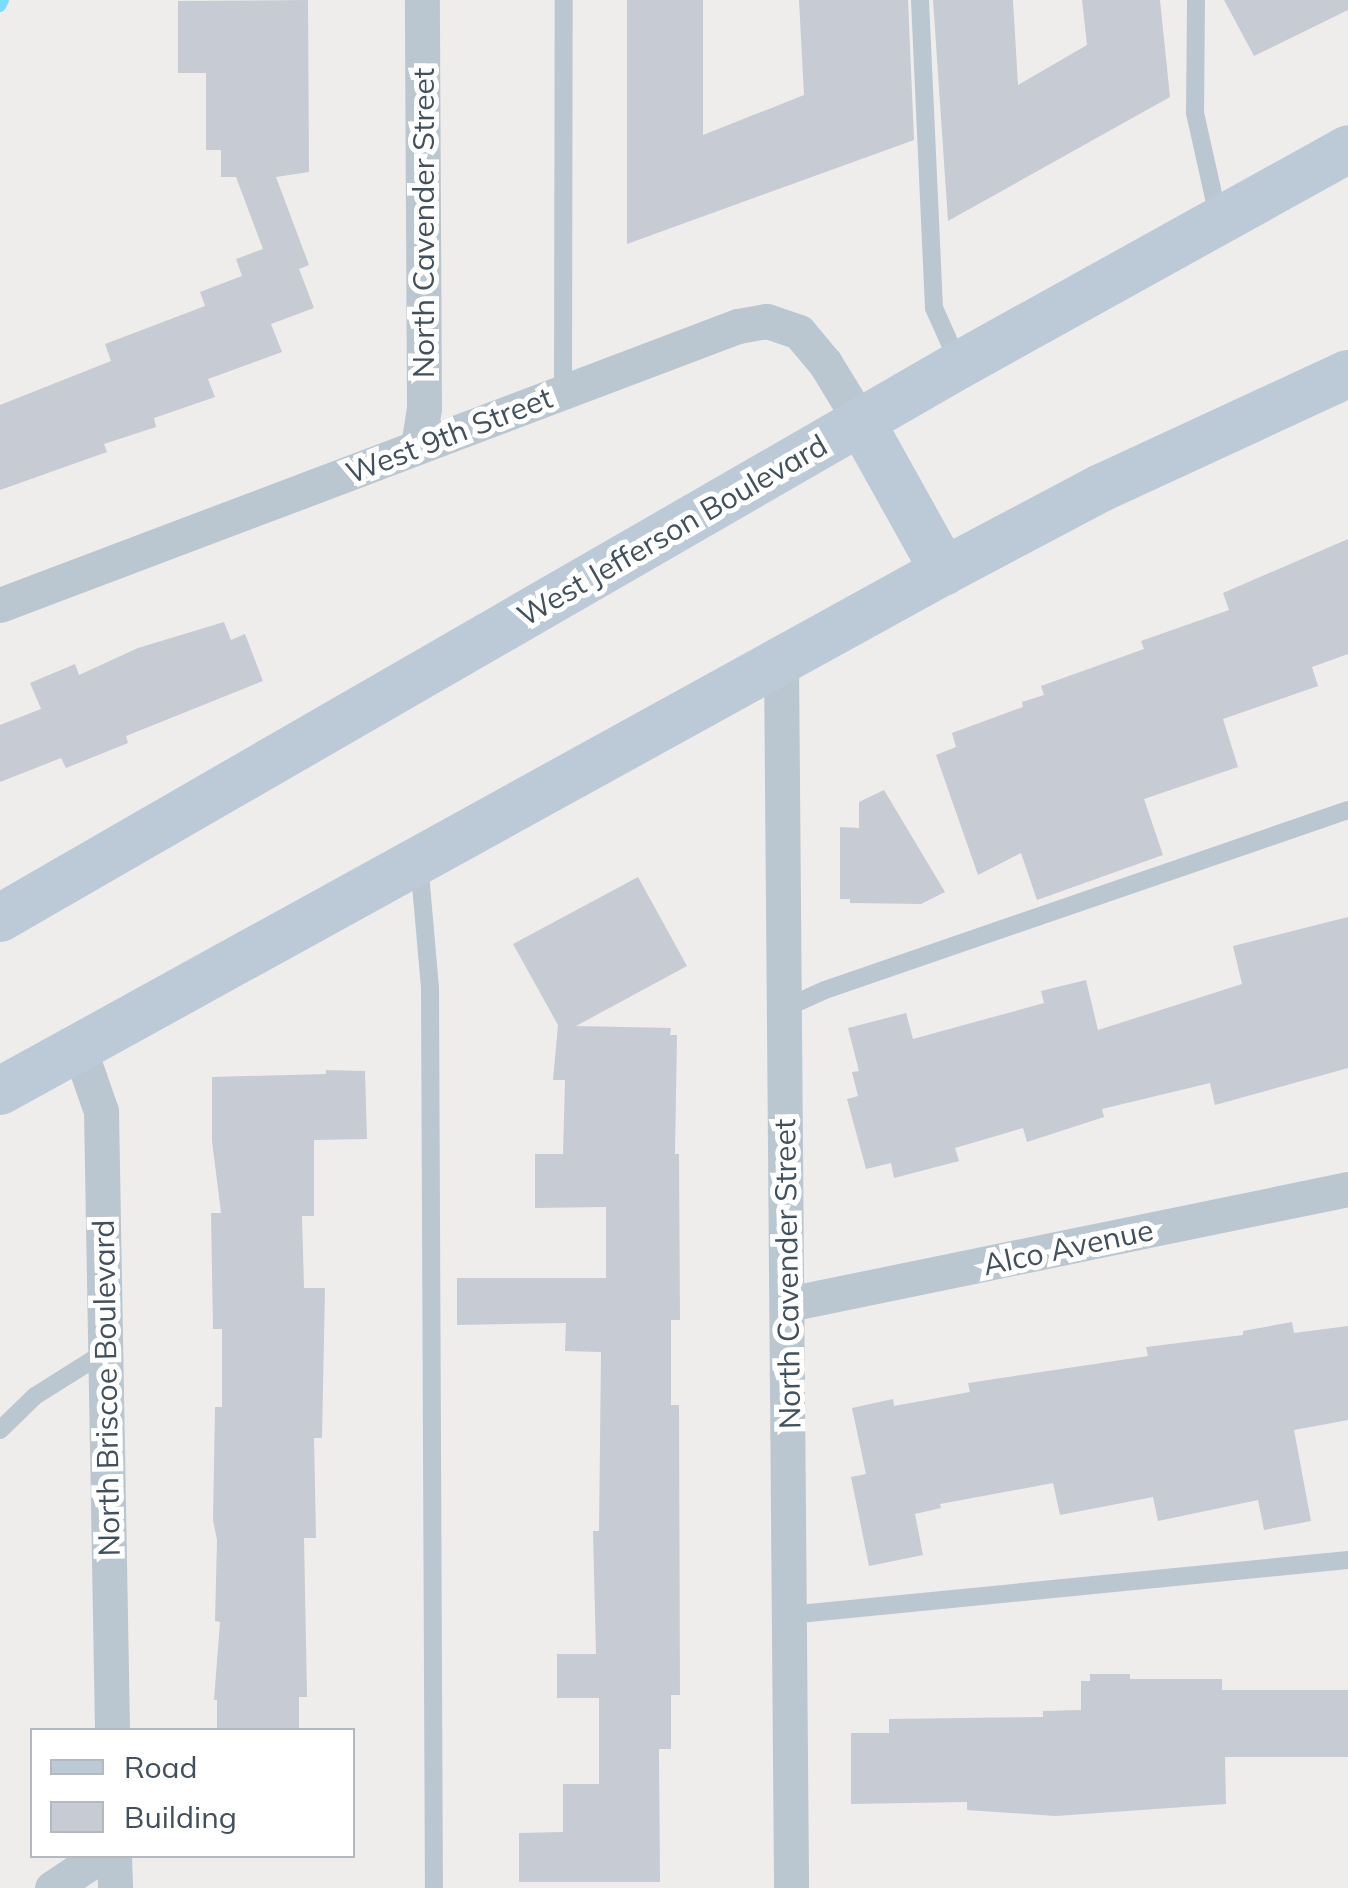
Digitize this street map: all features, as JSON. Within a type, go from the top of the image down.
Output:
[{"type":"main road","name":"West Jefferson Boulevard","points":[[0,918],[959,365],[1348,149]]},
{"type":"main road","points":[[0,1091],[1101,488],[1348,374]]},
{"type":"main road","points":[[860,422],[944,572]]},
{"type":"street","name":"North Cavender Street","points":[[418,446],[424,408],[422,0]]},
{"type":"street","name":"West 9th Street","points":[[0,605],[738,326],[767,321],[798,332],[825,364],[860,422]]},
{"type":"street","name":"North Cavender Street","points":[[781,661],[792,1888]]},
{"type":"street","name":"North Briscoe Boulevard","points":[[79,1048],[100,1111],[112,1728]]},
{"type":"street","name":"Alco Avenue","points":[[788,1304],[1348,1189]]},
{"type":"street","points":[[52,1888],[97,1858]]},
{"type":"street","points":[[114,1858],[115,1888]]},
{"type":"lane","points":[[563,390],[564,0]]},
{"type":"lane","points":[[920,0],[934,308],[959,365]]},
{"type":"lane","points":[[1196,0],[1195,112],[1219,220]]},
{"type":"lane","points":[[782,1009],[825,990],[1348,810]]},
{"type":"lane","points":[[420,862],[430,989],[434,1888]]},
{"type":"lane","points":[[0,1430],[35,1396],[106,1352]]},
{"type":"lane","points":[[789,1615],[1348,1560]]},
{"type":"building","points":[[308,0],[309,172],[276,177],[309,265],[299,269],[314,308],[271,324],[282,352],[208,379],[215,397],[154,418],[156,427],[104,444],[107,452],[0,490],[0,405],[111,361],[105,344],[205,306],[200,292],[242,276],[236,259],[263,249],[236,177],[221,177],[221,150],[206,150],[206,73],[178,73],[178,1]]},
{"type":"building","points":[[627,0],[703,0],[703,135],[804,95],[799,0],[908,0],[914,140],[627,244]]},
{"type":"building","points":[[933,0],[1013,0],[1018,85],[1087,45],[1082,0],[1160,0],[1170,97],[948,221]]},
{"type":"building","points":[[1224,0],[1348,0],[1348,10],[1254,56]]},
{"type":"building","points":[[1348,539],[1348,654],[1312,667],[1318,686],[1223,719],[1238,767],[1144,799],[1163,855],[1037,900],[1021,853],[978,875],[936,755],[956,747],[952,733],[1023,707],[1022,702],[1044,695],[1041,686],[1144,649],[1141,641],[1229,610],[1223,593]]},
{"type":"building","points":[[224,622],[231,640],[245,634],[263,681],[126,736],[128,743],[66,768],[61,758],[0,782],[0,725],[41,709],[30,683],[75,664],[79,675],[138,648]]},
{"type":"building","points":[[884,790],[945,892],[921,904],[850,903],[850,899],[840,899],[840,827],[859,828],[859,802]]},
{"type":"building","points":[[638,877],[687,966],[576,1026],[671,1028],[670,1035],[677,1035],[675,1154],[679,1154],[680,1320],[671,1320],[671,1405],[679,1405],[680,1695],[671,1695],[671,1749],[659,1749],[660,1882],[519,1882],[519,1833],[563,1832],[563,1784],[599,1784],[599,1698],[557,1698],[557,1654],[596,1654],[593,1531],[599,1531],[601,1352],[565,1351],[566,1323],[457,1325],[457,1278],[606,1278],[606,1207],[535,1208],[535,1154],[563,1154],[565,1080],[553,1080],[558,1025],[513,944]]},
{"type":"building","points":[[1348,917],[1348,1068],[1215,1105],[1210,1083],[1102,1109],[1104,1117],[1027,1142],[1023,1128],[955,1148],[959,1161],[894,1178],[891,1163],[866,1169],[847,1099],[858,1096],[852,1072],[859,1071],[848,1028],[906,1013],[913,1039],[1044,1003],[1041,991],[1086,980],[1098,1030],[1242,984],[1233,946]]},
{"type":"building","points":[[326,1070],[365,1071],[367,1139],[314,1140],[314,1216],[302,1216],[304,1288],[325,1288],[322,1438],[314,1438],[316,1538],[304,1538],[307,1697],[299,1697],[299,1728],[217,1728],[214,1700],[220,1622],[215,1621],[217,1540],[213,1520],[215,1407],[222,1407],[222,1329],[213,1329],[211,1213],[221,1213],[212,1141],[212,1077],[326,1074]]},
{"type":"building","points":[[1292,1322],[1294,1333],[1348,1326],[1348,1420],[1294,1430],[1311,1521],[1264,1530],[1258,1500],[1158,1521],[1153,1497],[1060,1515],[1053,1483],[940,1504],[941,1508],[915,1514],[923,1555],[869,1566],[851,1477],[866,1474],[852,1408],[893,1399],[894,1406],[970,1392],[968,1383],[1148,1356],[1146,1347],[1243,1335],[1243,1331]]},
{"type":"building","points":[[1090,1674],[1130,1674],[1130,1679],[1222,1679],[1222,1690],[1348,1690],[1348,1757],[1225,1757],[1226,1804],[1056,1816],[967,1810],[967,1802],[851,1804],[851,1733],[889,1733],[889,1719],[1043,1717],[1043,1711],[1081,1710],[1081,1681],[1090,1681]]},
{"type":"waterway","points":[[0,6],[3,0]]}]
